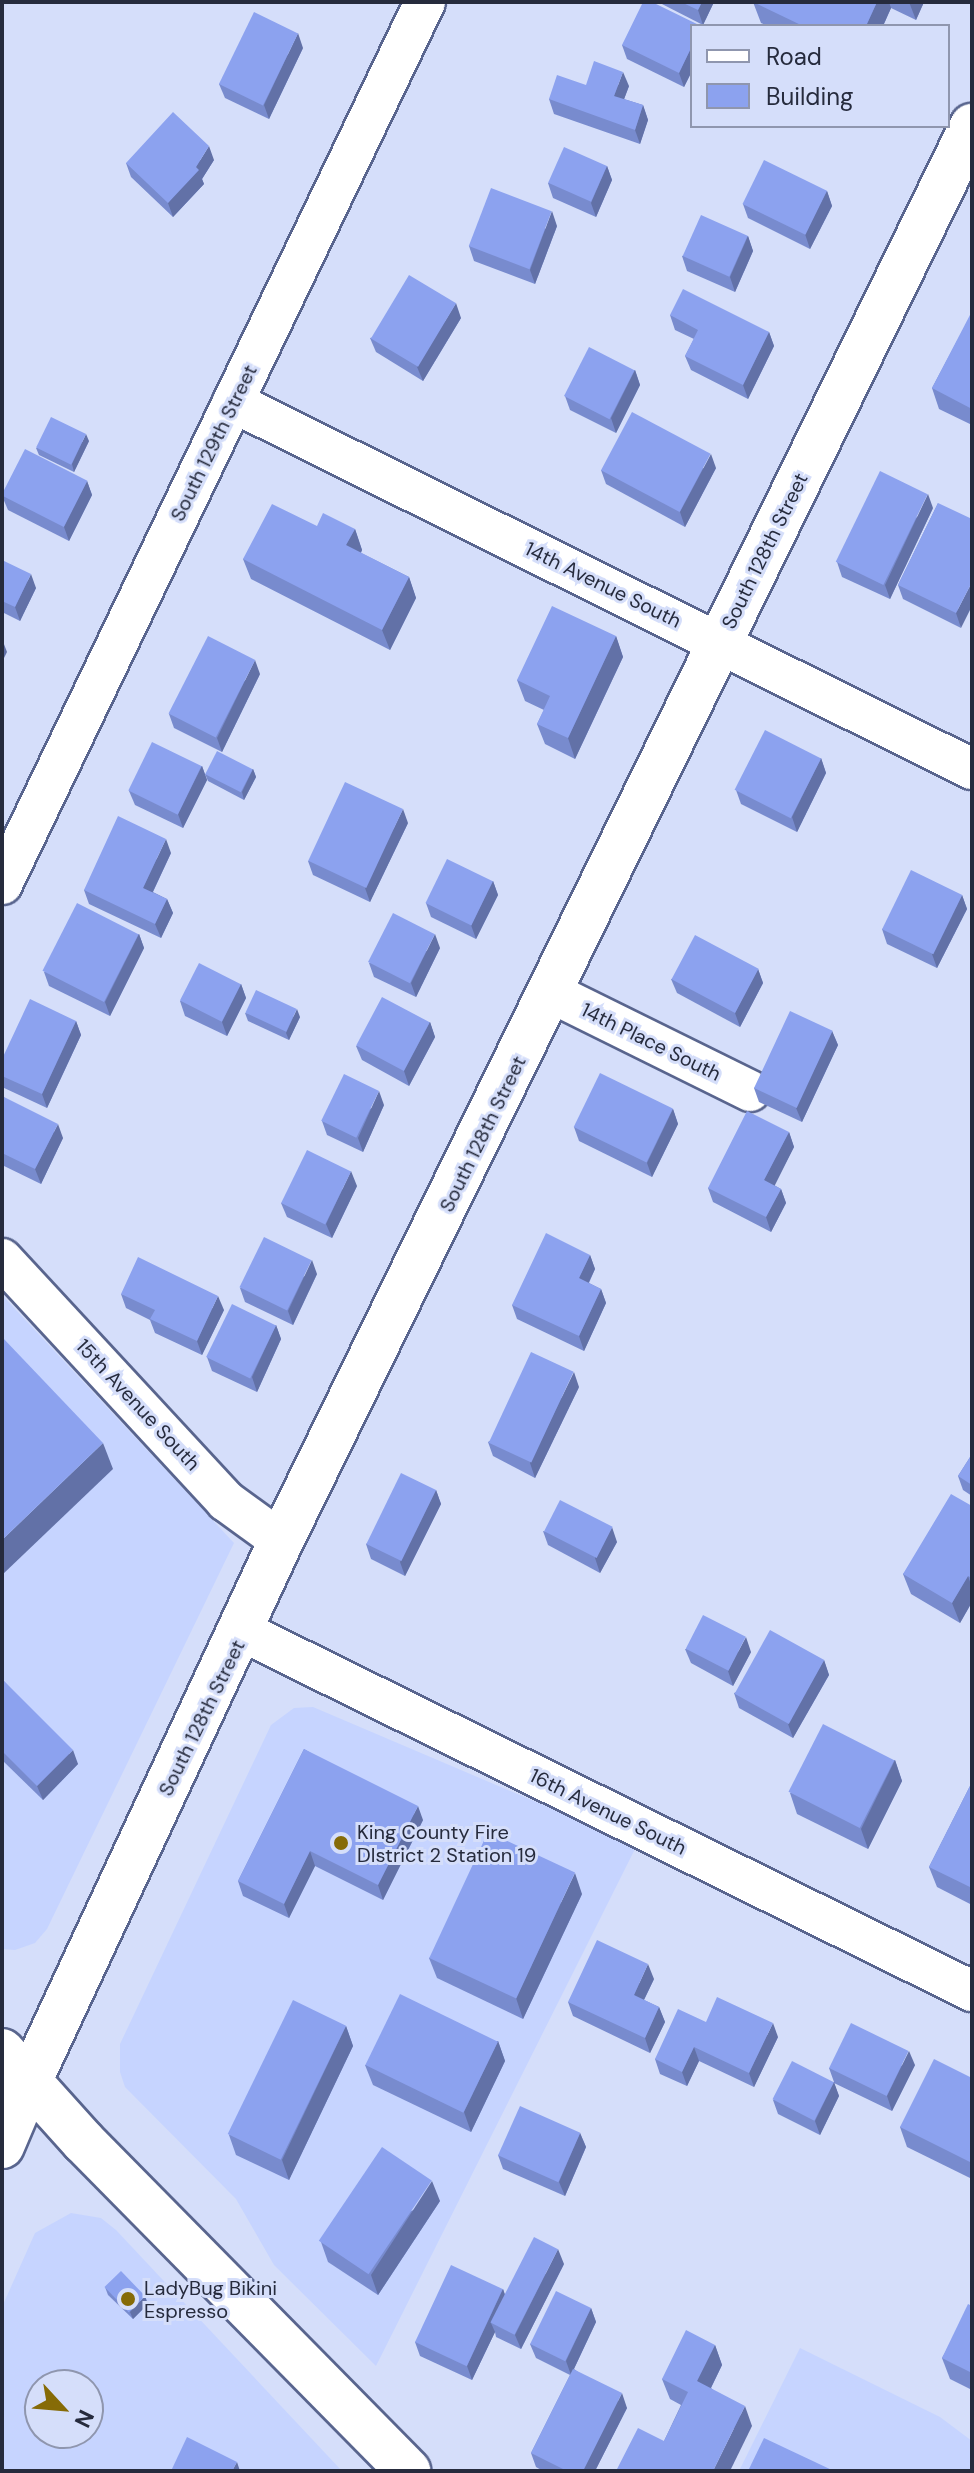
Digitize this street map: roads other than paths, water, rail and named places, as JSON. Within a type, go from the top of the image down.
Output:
[{"type":"main road","name":"South 128th Street","points":[[2,2146],[16,2066],[244,1632],[281,1541],[552,993],[972,126]]},
{"type":"main road","points":[[16,2066],[84,2142],[408,2471]]},
{"type":"street","name":"South 129th Street","points":[[2,884],[425,2]]},
{"type":"street","name":"14th Avenue South","points":[[233,402],[972,769]]},
{"type":"street","name":"14th Place South","points":[[552,993],[750,1091]]},
{"type":"street","name":"15th Avenue South","points":[[2,1259],[226,1501],[281,1541]]},
{"type":"street","name":"16th Avenue South","points":[[244,1632],[972,1991]]},
{"type":"place","name":"King County Fire DIstrict 2 Station 19","points":[[341,1843]]},
{"type":"place","name":"LadyBug Bikini Espresso","points":[[128,2299]]}]
